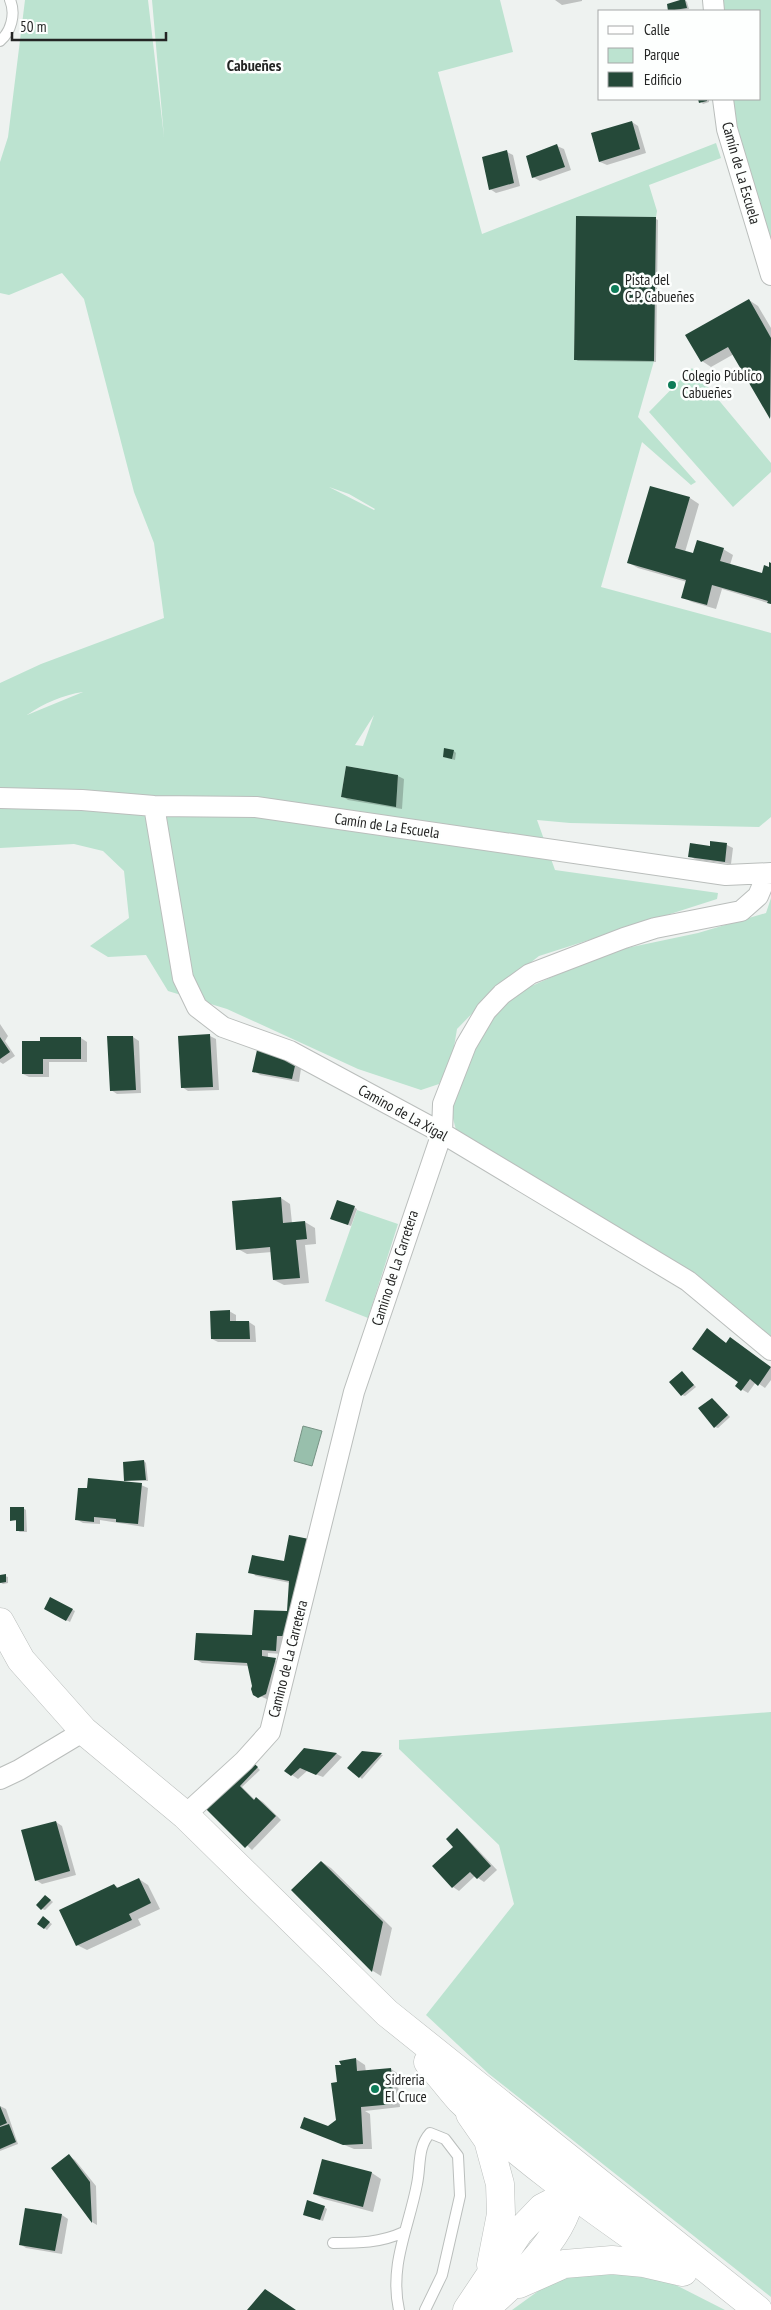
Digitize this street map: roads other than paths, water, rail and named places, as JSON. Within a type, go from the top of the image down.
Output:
[{"type":"main road","points":[[0,1622],[21,1660],[84,1731],[185,1816],[571,2193],[599,2198],[692,2269],[757,2310]]},
{"type":"main road","points":[[469,2093],[692,2269]]},
{"type":"main road","points":[[469,2093],[488,2140],[500,2184],[499,2284],[483,2310]]},
{"type":"main road","points":[[467,2310],[552,2240],[567,2209],[571,2193]]},
{"type":"main road","points":[[499,2284],[564,2264],[612,2260],[692,2269]]},
{"type":"street","name":"Camín de La Escuela","points":[[723,100],[727,128],[771,275]]},
{"type":"street","name":"Camín de La Escuela","points":[[0,798],[82,800],[154,806],[256,807],[726,875],[769,874]]},
{"type":"street","name":"Camino de La Xigal","points":[[154,806],[183,978],[197,1007],[223,1028],[290,1051],[442,1133],[688,1281],[771,1350]]},
{"type":"street","name":"Camino de La Carretera","points":[[185,1816],[244,1761],[270,1732],[354,1392],[442,1133],[443,1104],[466,1045],[486,1011],[502,994],[530,974],[655,928],[741,911],[758,896],[769,874]]},
{"type":"street","points":[[0,1779],[20,1770],[84,1731]]},
{"type":"lane","points":[[0,42],[10,28],[13,16],[10,0]]},
{"type":"lane","points":[[399,2310],[396,2298],[396,2264],[417,2185],[422,2142],[430,2132],[445,2139],[458,2156],[460,2196],[442,2275],[425,2310]]},
{"type":"lane","points":[[333,2243],[372,2243],[404,2232]]},
{"type":"place","name":"Pista del C.P. Cabueñes","points":[[615,289]]},
{"type":"place","name":"Colegio Público Cabueñes","points":[[672,385]]},
{"type":"place","name":"Sidreria El Cruce","points":[[375,2089]]},
{"type":"district","name":"Cabueñes","points":[[254,65]]}]
